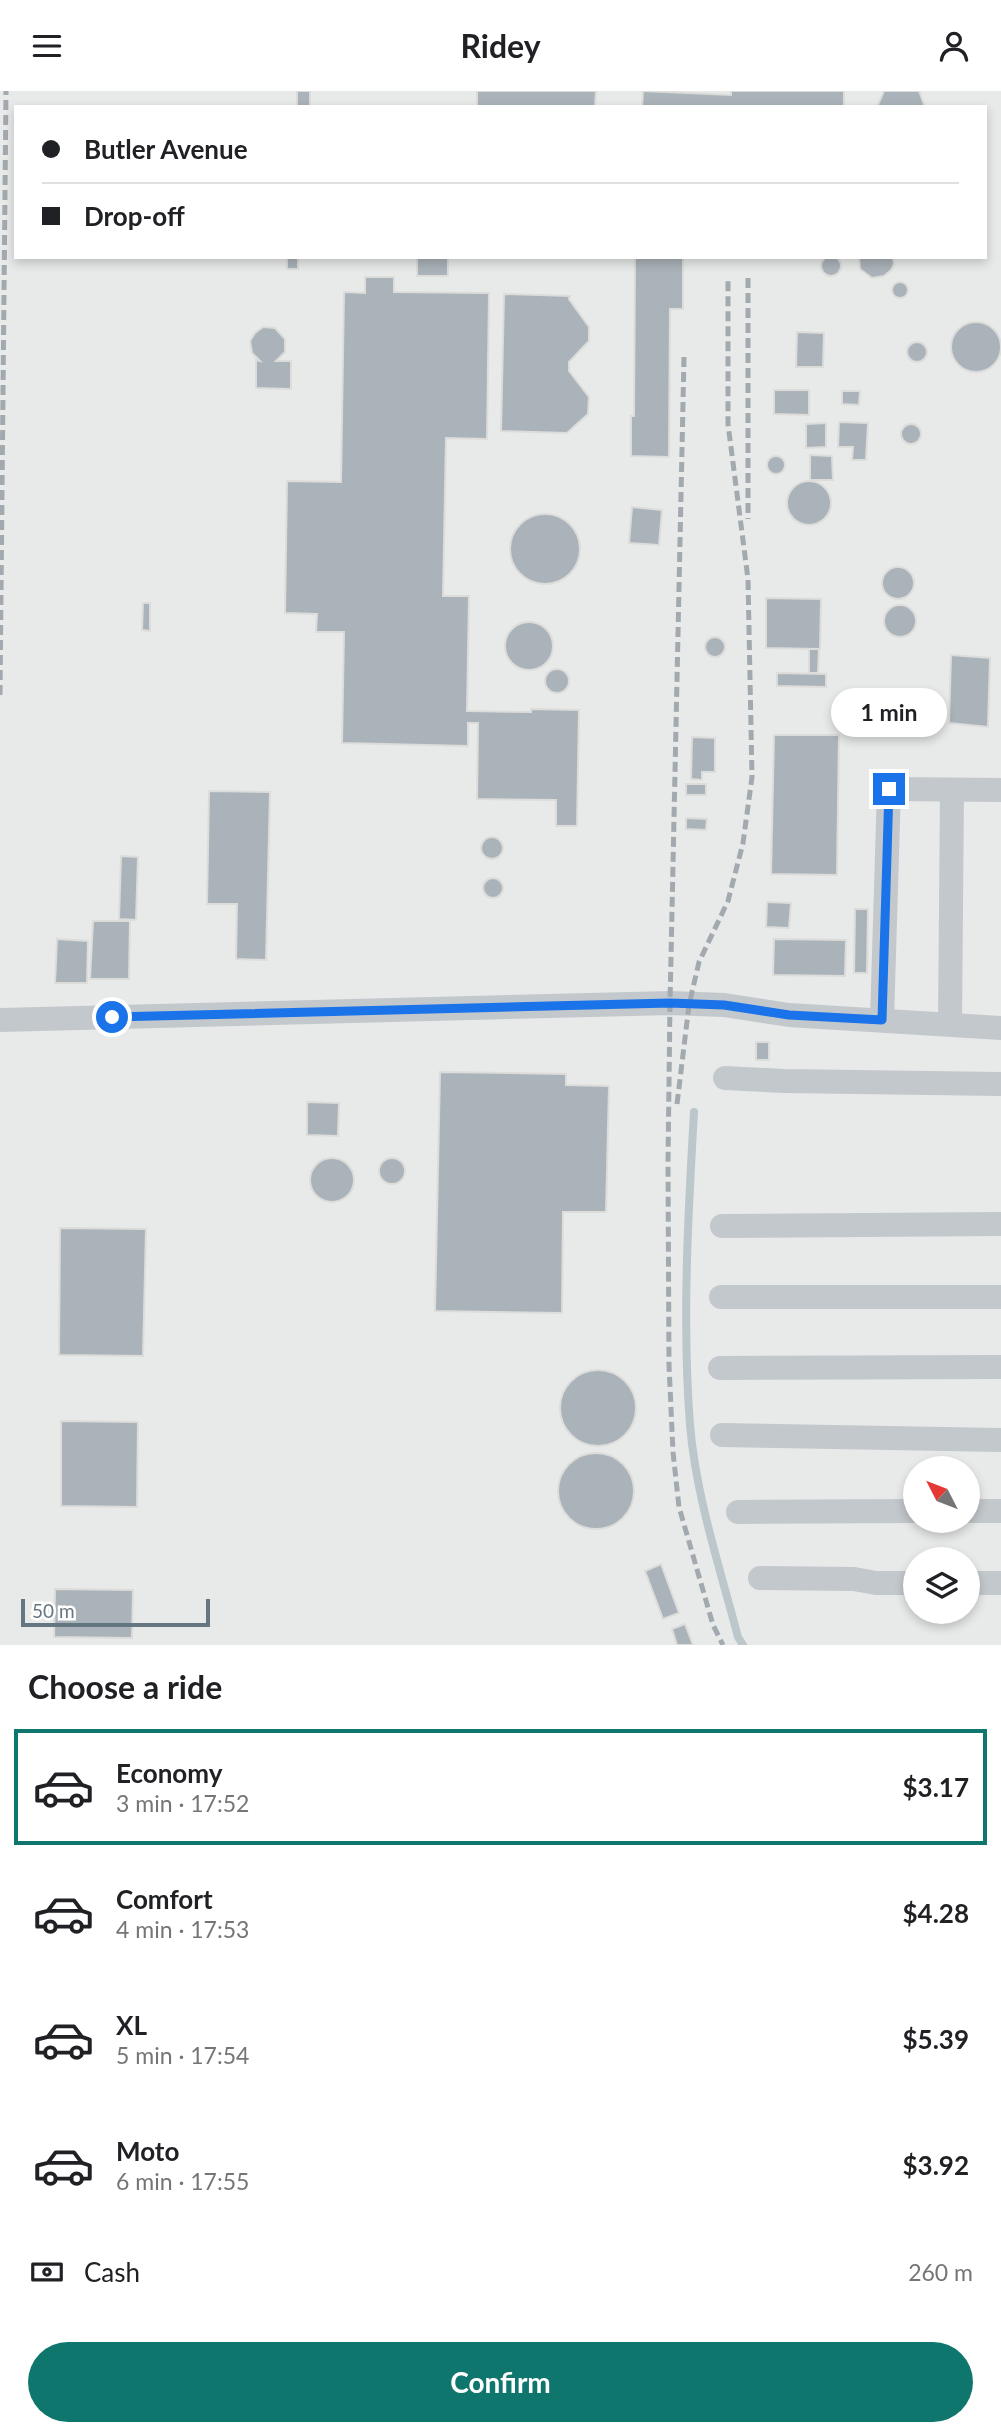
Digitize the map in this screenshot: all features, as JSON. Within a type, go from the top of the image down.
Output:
[{"type":"street","points":[[882,1020],[889,789],[1001,790]]},
{"type":"street","points":[[950,1024],[952,790]]},
{"type":"street","points":[[0,1020],[670,1003],[724,1005],[789,1015],[1001,1028]]},
{"type":"street","points":[[725,1078],[1001,1084]]},
{"type":"street","points":[[722,1226],[1001,1224]]},
{"type":"street","points":[[721,1297],[1001,1297]]},
{"type":"street","points":[[720,1368],[1001,1367]]},
{"type":"street","points":[[722,1435],[1001,1440]]},
{"type":"street","points":[[738,1512],[903,1511]]},
{"type":"street","points":[[980,1511],[1001,1511]]},
{"type":"street","points":[[760,1577],[903,1583]]},
{"type":"street","points":[[980,1583],[1001,1583]]},
{"type":"shaded area","points":[[0,91],[1001,91],[1001,1645],[0,1645]]},
{"type":"building","points":[[297,91],[310,91],[310,105],[297,105]]},
{"type":"building","points":[[477,91],[596,91],[595,105],[477,105]]},
{"type":"building","points":[[643,91],[731,95],[731,91],[844,91],[844,105],[642,105]]},
{"type":"building","points":[[884,91],[919,91],[924,105],[878,105]]},
{"type":"building","points":[[287,259],[298,259],[298,269],[287,269]]},
{"type":"building","points":[[417,259],[448,259],[448,276],[417,276]]},
{"type":"building","points":[[635,259],[683,259],[683,309],[670,309],[669,457],[631,456],[631,416],[634,416]]},
{"type":"building","points":[[824,259],[838,259],[840,270],[835,275],[827,275],[822,270]]},
{"type":"building","points":[[859,259],[893,259],[891,270],[884,276],[872,278],[860,269]]},
{"type":"building","points":[[365,277],[394,277],[394,292],[489,293],[487,439],[446,438],[443,596],[469,596],[467,711],[579,710],[577,826],[556,826],[556,800],[477,799],[478,723],[468,723],[468,746],[342,743],[344,632],[316,632],[317,614],[285,613],[287,481],[341,482],[344,292],[365,293]]},
{"type":"building","points":[[897,282],[903,282],[908,290],[906,296],[897,298],[892,293],[892,287]]},
{"type":"building","points":[[504,294],[570,296],[569,299],[589,327],[589,341],[569,362],[569,371],[589,397],[588,414],[567,433],[501,431]]},
{"type":"building","points":[[976,322],[993,330],[1001,347],[993,364],[976,372],[959,364],[951,347],[959,330]]},
{"type":"building","points":[[263,327],[275,328],[285,339],[285,352],[276,361],[291,361],[291,389],[256,388],[256,360],[260,361],[252,353],[250,341]]},
{"type":"building","points":[[797,332],[824,333],[823,367],[796,367]]},
{"type":"building","points":[[917,342],[924,345],[927,352],[924,359],[917,362],[910,359],[907,352],[910,345]]},
{"type":"building","points":[[774,390],[809,390],[809,415],[774,414]]},
{"type":"building","points":[[842,391],[860,391],[859,405],[842,404]]},
{"type":"building","points":[[839,422],[868,423],[866,460],[852,460],[853,447],[838,447]]},
{"type":"building","points":[[826,423],[826,447],[806,448],[806,424]]},
{"type":"building","points":[[911,424],[918,427],[921,434],[918,441],[911,444],[904,441],[901,434],[904,427]]},
{"type":"building","points":[[810,455],[832,456],[833,480],[810,480]]},
{"type":"building","points":[[772,456],[780,456],[785,465],[783,472],[772,474],[767,469],[767,461]]},
{"type":"building","points":[[809,481],[818,482],[825,487],[830,494],[830,512],[825,519],[818,524],[809,525],[800,524],[793,519],[788,512],[787,503],[788,494],[793,487],[800,482]]},
{"type":"building","points":[[632,507],[662,510],[659,545],[629,543]]},
{"type":"building","points":[[538,514],[552,514],[565,520],[574,529],[580,549],[578,562],[570,574],[552,584],[538,584],[525,578],[516,569],[510,556],[510,542],[516,529],[525,520]]},
{"type":"building","points":[[898,567],[909,572],[914,583],[909,594],[898,599],[887,594],[882,583],[887,572]]},
{"type":"building","points":[[766,598],[821,599],[820,649],[766,648]]},
{"type":"building","points":[[143,603],[150,603],[150,631],[142,630]]},
{"type":"building","points":[[900,605],[911,610],[916,621],[911,632],[900,637],[889,632],[884,621],[889,610]]},
{"type":"building","points":[[529,622],[546,629],[553,646],[546,663],[529,670],[512,663],[505,646],[512,629]]},
{"type":"building","points":[[711,637],[719,637],[725,647],[719,657],[711,657],[705,651],[705,643]]},
{"type":"building","points":[[809,649],[819,649],[818,673],[809,673]]},
{"type":"building","points":[[951,655],[990,658],[988,727],[949,723]]},
{"type":"building","points":[[557,669],[568,676],[569,681],[562,692],[557,693],[546,686],[545,681],[552,670]]},
{"type":"building","points":[[777,673],[826,674],[826,687],[777,686]]},
{"type":"building","points":[[774,735],[839,735],[837,875],[771,874]]},
{"type":"building","points":[[692,737],[715,738],[715,772],[702,772],[702,780],[691,779]]},
{"type":"building","points":[[686,784],[706,784],[706,795],[686,795]]},
{"type":"building","points":[[209,791],[270,792],[266,960],[236,959],[237,904],[207,904]]},
{"type":"building","points":[[686,818],[707,819],[706,830],[686,829]]},
{"type":"building","points":[[492,837],[500,840],[503,848],[500,856],[492,859],[484,856],[481,848],[484,840]]},
{"type":"building","points":[[121,856],[138,857],[136,920],[119,919]]},
{"type":"building","points":[[489,878],[497,878],[503,888],[497,898],[489,898],[483,892],[483,884]]},
{"type":"building","points":[[767,902],[791,903],[789,928],[766,927]]},
{"type":"building","points":[[855,909],[868,909],[867,973],[854,973]]},
{"type":"building","points":[[93,921],[130,921],[129,979],[90,979]]},
{"type":"building","points":[[57,939],[88,941],[87,983],[55,983]]},
{"type":"building","points":[[774,939],[846,940],[845,976],[773,975]]},
{"type":"building","points":[[756,1042],[769,1042],[769,1060],[756,1060]]},
{"type":"building","points":[[440,1072],[566,1074],[566,1085],[609,1086],[606,1212],[563,1212],[562,1313],[435,1311]]},
{"type":"building","points":[[307,1102],[339,1103],[338,1136],[307,1135]]},
{"type":"building","points":[[332,1158],[348,1164],[354,1180],[348,1196],[332,1202],[316,1196],[310,1180],[316,1164]]},
{"type":"building","points":[[392,1158],[402,1161],[405,1171],[402,1181],[392,1184],[382,1181],[379,1171],[382,1161]]},
{"type":"building","points":[[60,1228],[146,1229],[143,1356],[59,1355]]},
{"type":"building","points":[[598,1370],[613,1373],[625,1381],[633,1393],[636,1408],[633,1423],[625,1435],[613,1443],[598,1446],[583,1443],[571,1435],[563,1423],[560,1408],[563,1393],[571,1381],[583,1373]]},
{"type":"building","points":[[61,1421],[138,1422],[137,1507],[61,1506]]},
{"type":"building","points":[[596,1453],[611,1456],[623,1464],[631,1476],[634,1491],[631,1506],[623,1518],[611,1526],[596,1529],[581,1526],[569,1518],[561,1506],[558,1491],[561,1476],[569,1464],[581,1456]]},
{"type":"building","points":[[661,1564],[679,1613],[663,1619],[645,1571]]},
{"type":"building","points":[[55,1589],[133,1590],[132,1638],[54,1637]]},
{"type":"building","points":[[685,1624],[693,1645],[677,1645],[672,1629]]},
{"type":"waterway","points":[[694,1112],[686,1308],[690,1425],[703,1506],[738,1637],[743,1645]]},
{"type":"railway","points":[[0,695],[6,91]]},
{"type":"railway","points":[[748,278],[748,519]]},
{"type":"railway","points":[[677,1104],[689,1005],[699,962],[728,901],[743,843],[752,777],[748,579],[728,424],[728,279]]},
{"type":"railway","points":[[684,357],[670,1003],[669,1365],[673,1452],[679,1507],[713,1625],[723,1645]]},
{"type":"route","points":[[112,1017],[670,1003],[724,1005],[789,1015],[882,1020],[889,789]]}]
